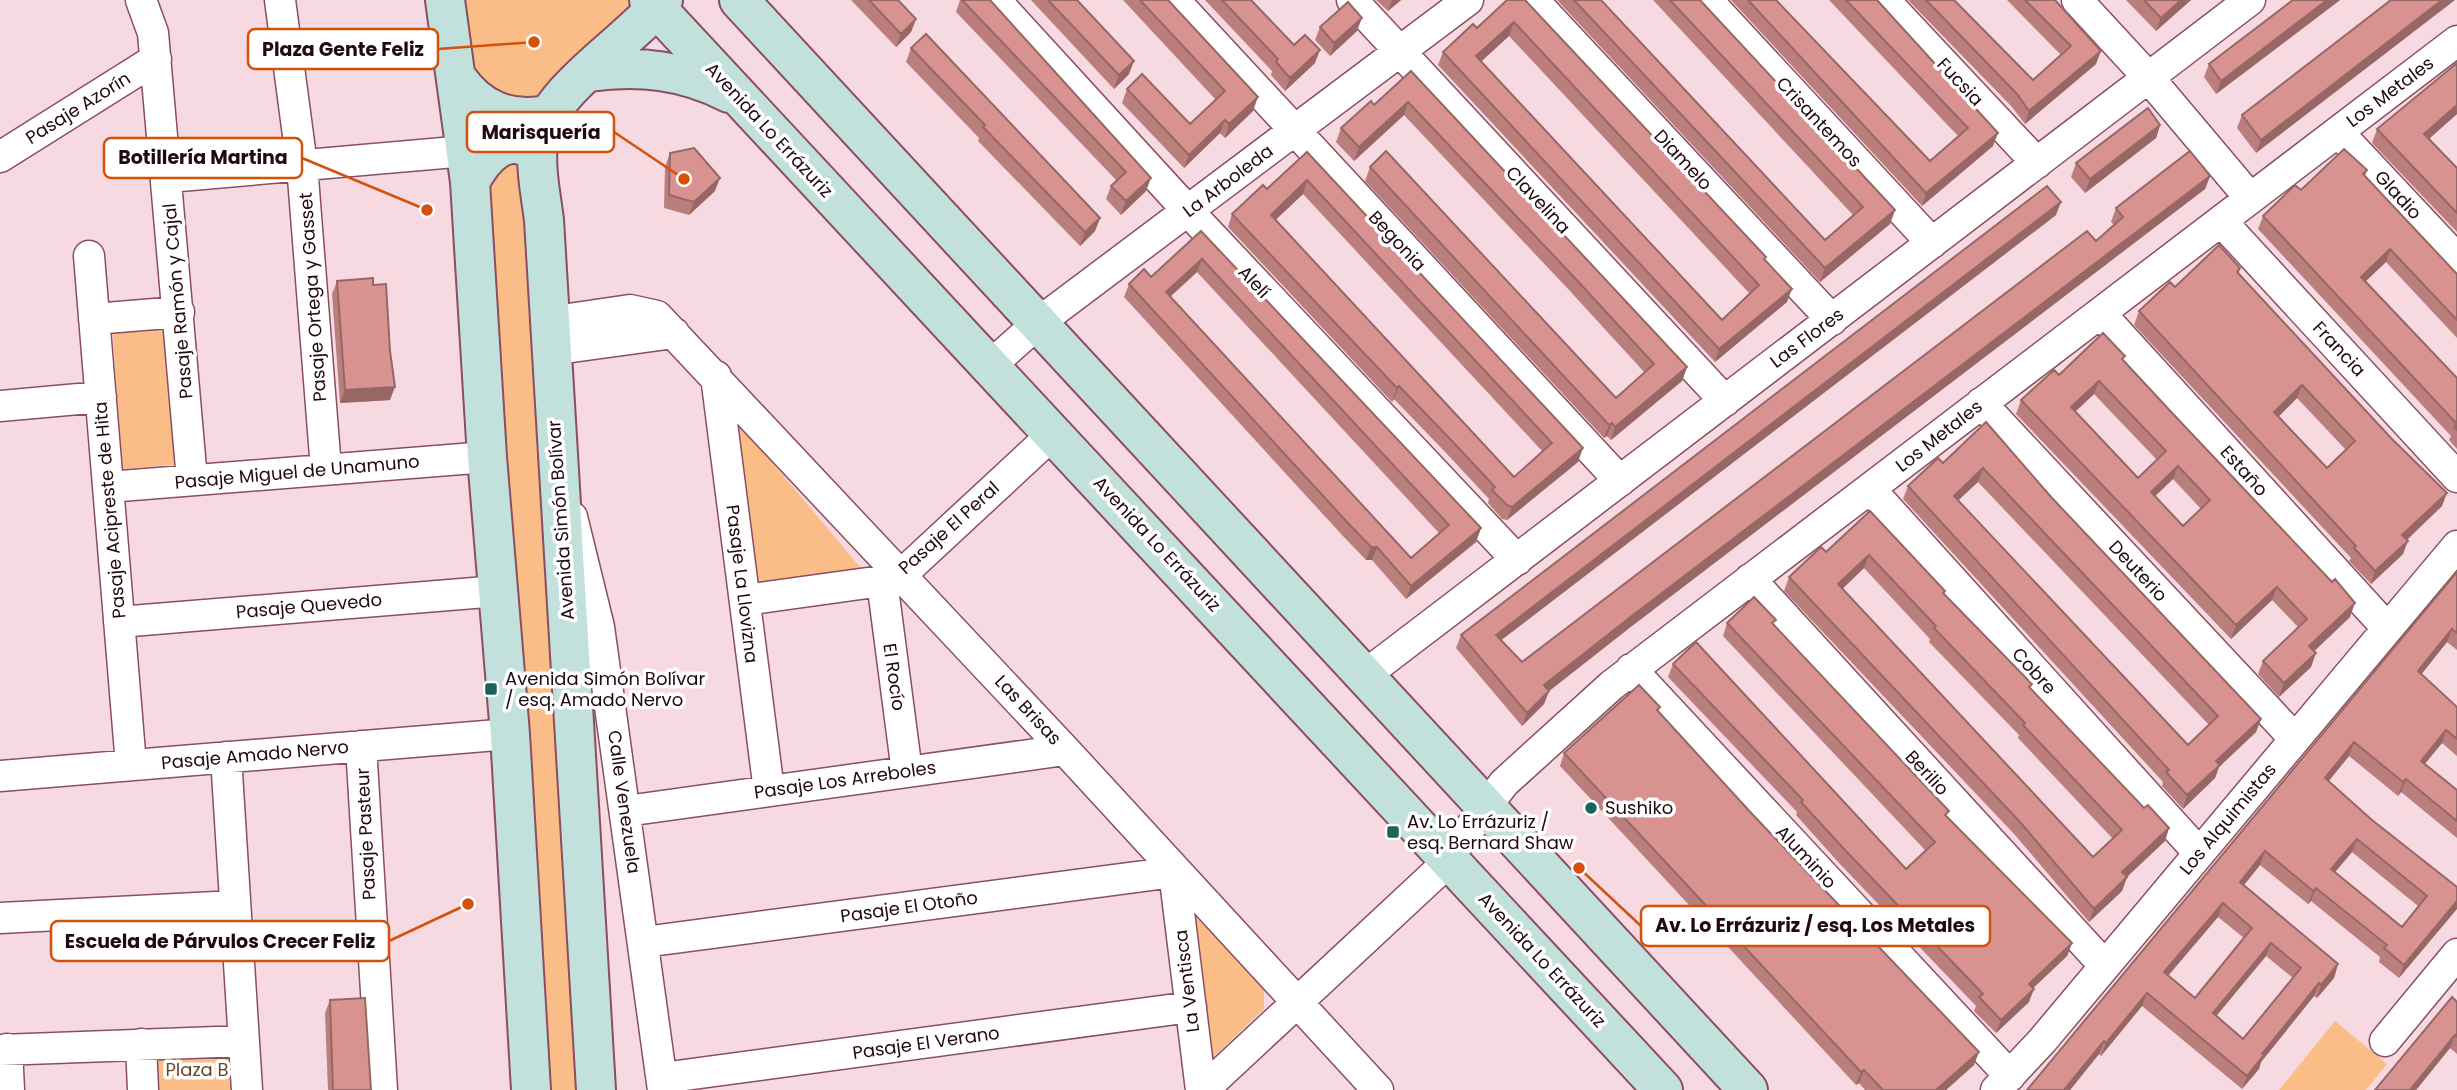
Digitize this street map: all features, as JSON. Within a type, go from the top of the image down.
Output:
[{"type":"main road","points":[[445,0],[468,167],[487,457],[510,734],[531,1090]]},
{"type":"main road","points":[[739,0],[1748,1090]]},
{"type":"main road","name":"Avenida Simón Bolívar","points":[[596,1090],[544,220],[537,154],[540,131],[547,115],[559,99],[656,3]]},
{"type":"main road","name":"Avenida Lo Errázuriz","points":[[656,3],[740,99],[991,365],[1663,1090]]},
{"type":"main road","points":[[589,72],[656,69],[699,80],[740,99]]},
{"type":"main road","points":[[457,78],[474,98],[496,112],[521,118],[547,115]]},
{"type":"main road","points":[[468,167],[503,145],[523,145],[537,154]]},
{"type":"street","name":"Pasaje Ramón y Cajal","points":[[141,0],[153,33],[156,59],[192,480]]},
{"type":"street","name":"Pasaje Ortega y Gasset","points":[[280,0],[302,165],[326,469]]},
{"type":"street","name":"Alelí","points":[[995,0],[1188,211],[1517,560]]},
{"type":"street","name":"Begonia","points":[[1174,0],[1620,481]]},
{"type":"street","name":"Clavelina","points":[[1352,0],[1725,401]]},
{"type":"street","name":"La Arboleda","points":[[991,365],[1038,323],[1468,0]]},
{"type":"street","name":"Diamelo","points":[[1533,0],[1832,320]]},
{"type":"street","name":"Crisantemos","points":[[1707,0],[1931,243]]},
{"type":"street","name":"Fucsia","points":[[1884,0],[2037,163]]},
{"type":"street","points":[[2077,0],[2148,77],[2250,198]]},
{"type":"street","name":"Las Flores","points":[[1365,675],[2250,0]]},
{"type":"street","name":"Los Metales","points":[[1447,858],[1486,807],[1532,755],[1631,669],[2456,44]]},
{"type":"street","name":"Pasaje Azorín","points":[[0,157],[156,59]]},
{"type":"street","name":"Gladio","points":[[2338,132],[2457,259]]},
{"type":"street","points":[[168,177],[302,165],[468,167]]},
{"type":"street","name":"Francia","points":[[2221,221],[2457,477]]},
{"type":"street","name":"Pasaje Acipreste de Hita","points":[[89,256],[131,765]]},
{"type":"street","points":[[94,319],[179,312]]},
{"type":"street","name":"Estaño","points":[[2100,313],[2388,628]]},
{"type":"street","name":"Las Brisas","points":[[549,336],[674,333],[716,376],[891,578],[1065,750],[1174,872],[1378,1090]]},
{"type":"street","name":"Pasaje La Llovizna","points":[[716,376],[769,791]]},
{"type":"street","points":[[0,406],[101,397]]},
{"type":"street","name":"Deuterio","points":[[1981,403],[2295,739]]},
{"type":"street","name":"Pasaje El Peral","points":[[745,600],[891,578],[1054,433]]},
{"type":"street","name":"Pasaje Miguel de Unamuno","points":[[108,487],[487,457]]},
{"type":"street","name":"Calle Venezuela","points":[[558,477],[594,598],[663,1084]]},
{"type":"street","name":"Cobre","points":[[1870,489],[2199,853]]},
{"type":"street","name":"Los Alquimistas","points":[[2003,1083],[2105,966],[2457,546]]},
{"type":"street","name":"El Rocío","points":[[891,578],[907,772]]},
{"type":"street","name":"Berilio","points":[[1750,579],[2105,966]]},
{"type":"street","name":"Pasaje Quevedo","points":[[119,622],[498,591]]},
{"type":"street","name":"Aluminio","points":[[1631,669],[2003,1083]]},
{"type":"street","name":"Pasaje Amado Nervo","points":[[0,776],[510,734]]},
{"type":"street","name":"Pasaje Pasteur","points":[[361,746],[382,1090]]},
{"type":"street","name":"Pasaje Los Arreboles","points":[[626,811],[1065,750]]},
{"type":"street","points":[[226,757],[247,1090]]},
{"type":"street","points":[[1202,1090],[1435,874],[1447,858]]},
{"type":"street","name":"Pasaje El Otoño","points":[[644,942],[1174,872]]},
{"type":"street","name":"La Ventisca","points":[[1174,872],[1202,1090]]},
{"type":"street","points":[[0,918],[235,906]]},
{"type":"street","points":[[2385,1041],[2451,973]]},
{"type":"street","name":"Pasaje El Verano","points":[[663,1084],[1191,1007]]},
{"type":"street","points":[[9,1090],[4,1049],[244,1041]]},
{"type":"street","points":[[141,1044],[143,1090]]},
{"type":"green space","points":[[459,0],[630,0],[640,11],[540,97],[521,106],[472,82]]},
{"type":"green space","points":[[507,156],[524,159],[581,1090],[540,1090],[485,181]]},
{"type":"green space","points":[[172,316],[182,464],[122,469],[112,320]]},
{"type":"green space","points":[[723,404],[865,573],[749,590]]},
{"type":"green space","points":[[1189,910],[1264,987],[1264,1009],[1206,1064]]},
{"type":"green space","points":[[2335,1021],[2387,1064],[2366,1090],[2279,1090]]},
{"type":"green space","name":"Plaza B","points":[[236,1051],[239,1090],[158,1090],[155,1052]]},
{"type":"building","points":[[869,0],[898,0],[916,19],[901,34]]},
{"type":"building","points":[[962,0],[990,0],[1151,178],[1126,201],[1111,186],[1126,172]]},
{"type":"building","points":[[1048,0],[1077,0],[1134,61],[1119,75]]},
{"type":"building","points":[[1140,0],[1168,0],[1258,97],[1229,124],[1225,120],[1189,155],[1127,89],[1142,74],[1190,124],[1225,91]]},
{"type":"building","points":[[1222,0],[1251,0],[1294,45],[1305,35],[1320,50],[1290,78],[1276,62],[1278,59]]},
{"type":"building","points":[[1507,0],[1525,0],[1766,257],[1764,259],[1792,289],[1719,349],[1443,52],[1473,24],[1477,28]],"holes":[[[1514,22],[1759,285],[1722,320],[1476,56]]]},
{"type":"building","points":[[1574,0],[1601,0],[1825,240],[1863,207],[1670,0],[1700,0],[1895,210],[1825,268]]},
{"type":"building","points":[[1748,0],[1776,0],[1930,161],[1968,128],[1846,0],[1877,0],[1998,133],[1926,193]]},
{"type":"building","points":[[1926,0],[1954,0],[2033,80],[2071,46],[2025,0],[2055,0],[2101,51],[2029,111],[2017,94]]},
{"type":"building","points":[[2144,0],[2181,0],[2161,18]]},
{"type":"building","points":[[2293,0],[2327,0],[2221,81],[2209,64]]},
{"type":"building","points":[[2391,0],[2442,0],[2261,140],[2242,115]]},
{"type":"building","points":[[1348,2],[1362,18],[1334,43],[1320,27]]},
{"type":"building","points":[[926,34],[1100,218],[1085,232],[911,48]]},
{"type":"building","points":[[2457,63],[2457,105],[2424,134],[2457,168],[2457,213],[2377,129]]},
{"type":"building","points":[[1411,71],[1687,367],[1615,427],[1612,423],[1609,425],[1370,167],[1386,151],[1616,398],[1654,364],[1408,102],[1359,147],[1341,128],[1371,101],[1374,105]]},
{"type":"building","points":[[2148,108],[2160,125],[2090,179],[2076,163]]},
{"type":"building","points":[[694,148],[720,178],[694,202],[669,195],[670,153]]},
{"type":"building","points":[[2344,149],[2367,170],[2363,174],[2457,274],[2457,320],[2390,249],[2361,277],[2457,378],[2457,424],[2263,216],[2295,185],[2301,190]]},
{"type":"building","points":[[2190,151],[2210,176],[1633,615],[1544,685],[1549,691],[1527,713],[1461,635],[2047,186],[2061,202],[1496,635],[1522,662],[2087,231],[2096,241],[2123,217],[2116,208]]},
{"type":"building","points":[[1307,152],[1583,448],[1512,507],[1507,505],[1492,490],[1495,487],[1452,441],[1399,386],[1397,388],[1232,214],[1263,185],[1267,189]],"holes":[[[1307,180],[1552,443],[1514,477],[1271,215]]]},
{"type":"building","points":[[1201,231],[1481,528],[1411,586],[1377,547],[1371,547],[1347,522],[1129,284],[1144,269],[1151,277]],"holes":[[[1202,259],[1449,525],[1411,558],[1166,292]]]},
{"type":"building","points":[[2219,245],[2240,268],[2237,272],[2391,438],[2447,493],[2402,535],[2408,541],[2375,571],[2354,548],[2356,546],[2139,311],[2170,282],[2175,287]],"holes":[[[2302,385],[2355,441],[2327,468],[2274,412]]]},
{"type":"building","points":[[373,278],[373,285],[386,284],[395,387],[345,390],[337,281]]},
{"type":"building","points":[[2103,333],[2125,356],[2122,359],[2174,415],[2332,582],[2335,579],[2355,603],[2309,646],[2316,653],[2284,683],[2263,661],[2307,619],[2277,587],[2236,625],[2021,400],[2054,370],[2059,375]],"holes":[[[2099,381],[2166,451],[2138,478],[2071,407]],[[2178,466],[2210,500],[2183,526],[2151,492]]]},
{"type":"building","points":[[1986,422],[2052,498],[2261,719],[2216,761],[2220,765],[2187,795],[2166,772],[2169,770],[1908,486],[1938,458],[1943,463]],"holes":[[[1983,468],[2218,716],[2188,745],[1954,496]]]},
{"type":"building","points":[[1870,511],[1945,591],[1943,593],[2032,684],[2029,687],[2144,808],[2148,805],[2169,828],[2122,872],[2127,877],[2094,909],[2020,822],[1789,577],[1821,547],[1826,552]],"holes":[[[1869,555],[1936,626],[1934,628],[2122,830],[2093,857],[1838,584]]]},
{"type":"building","points":[[2457,572],[2457,633],[2452,629],[2418,671],[2457,707],[2457,739],[2446,730],[2421,761],[2457,790],[2457,821],[2406,779],[2403,782],[2354,742],[2325,778],[2372,820],[2457,887],[2457,901],[2404,965],[2384,948],[2387,945],[2316,888],[2313,891],[2265,851],[2240,882],[2338,964],[2321,985],[2319,983],[2247,1076],[2147,993],[2064,1090],[2027,1090]],"holes":[[[2357,839],[2427,896],[2402,927],[2331,869]],[[2223,903],[2252,928],[2195,998],[2164,972]],[[2271,943],[2301,968],[2243,1039],[2213,1013]]]},
{"type":"building","points":[[1754,597],[1776,620],[1772,623],[1949,811],[1945,815],[2072,943],[2029,984],[2034,989],[2001,1020],[1979,997],[1983,994],[1673,664],[1696,642],[1906,869],[1935,842],[1727,623]]},
{"type":"building","points":[[1639,685],[1660,707],[1657,710],[1753,815],[1979,1052],[1936,1090],[1883,1090],[1864,1070],[1861,1072],[1564,753]]},
{"type":"building","points":[[2452,997],[2457,1002],[2457,1037],[2455,1035],[2410,1090],[2375,1090]]},
{"type":"building","points":[[365,998],[371,1090],[333,1090],[330,1000]]},
{"type":"place","name":"Plaza Gente Feliz","points":[[534,42]]},
{"type":"place","name":"Marisquería","points":[[684,179]]},
{"type":"place","name":"Botillería Martina","points":[[427,210]]},
{"type":"place","name":"Avenida Simón Bolívar / esq. Amado Nervo","points":[[491,689]]},
{"type":"place","name":"Sushiko","points":[[1591,808]]},
{"type":"place","name":"Av. Lo Errázuriz / esq. Bernard Shaw","points":[[1393,832]]},
{"type":"place","name":"Av. Lo Errázuriz / esq. Los Metales","points":[[1579,868]]},
{"type":"place","name":"Escuela de Párvulos Crecer Feliz","points":[[468,904]]}]
